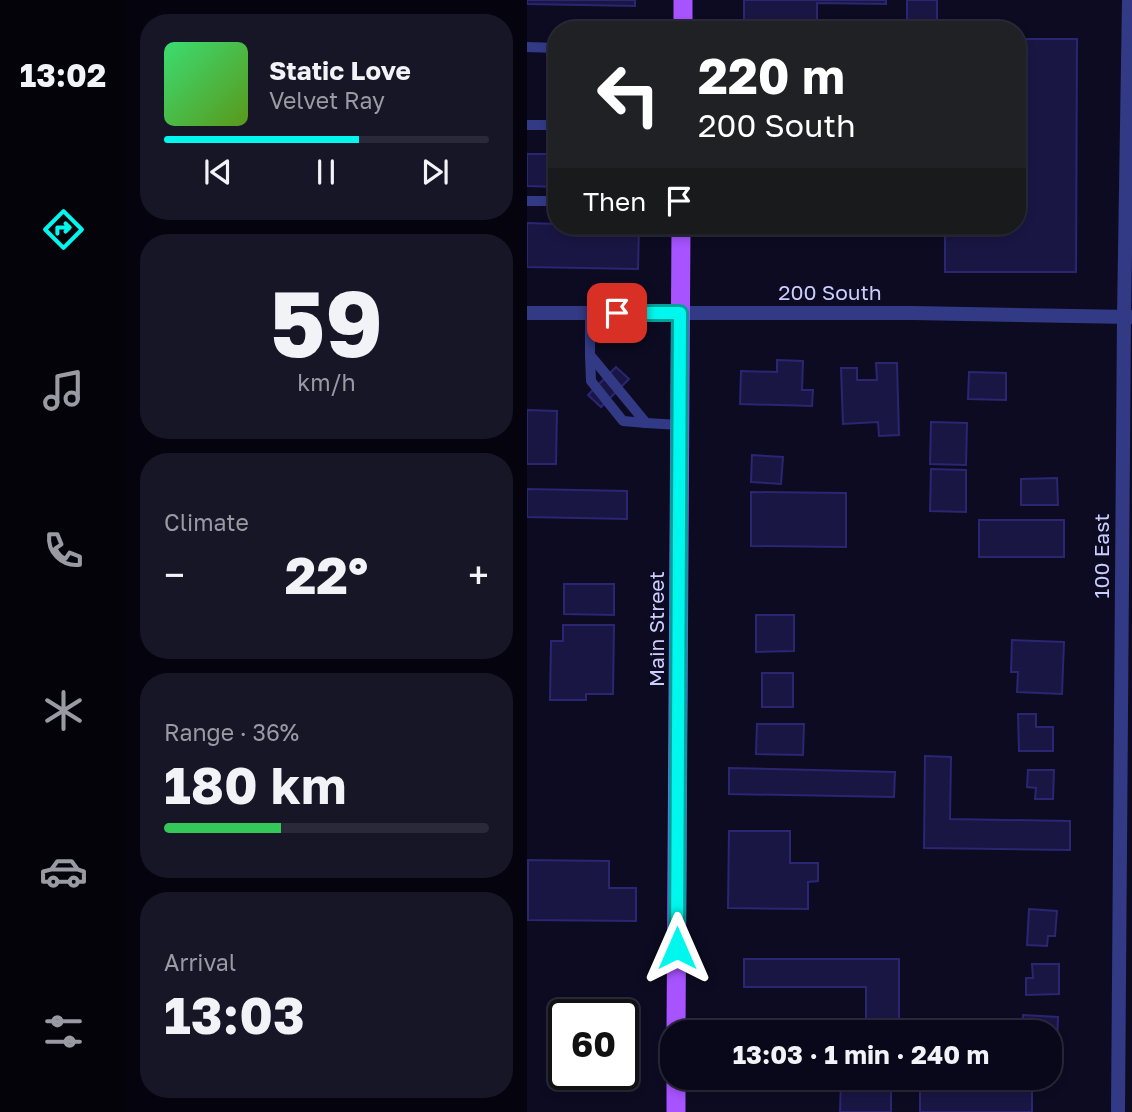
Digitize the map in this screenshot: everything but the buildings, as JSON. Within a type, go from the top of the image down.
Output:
[{"type":"main road","points":[[683,0],[683,21]]},
{"type":"main road","name":"Main Street","points":[[676,1020],[681,235]]},
{"type":"main road","points":[[676,1090],[676,1112]]},
{"type":"street","name":"100 East","points":[[1118,1112],[1128,317],[1129,0]]},
{"type":"street","name":"200 South","points":[[527,313],[913,313],[1128,317]]},
{"type":"lane","points":[[527,47],[548,48]]},
{"type":"lane","points":[[527,124],[548,125]]},
{"type":"lane","points":[[527,201],[548,201]]},
{"type":"lane","points":[[590,313],[591,381],[623,421],[680,425]]},
{"type":"lane","points":[[590,355],[647,423]]},
{"type":"route","points":[[617,313],[680,313],[677,948]]}]
